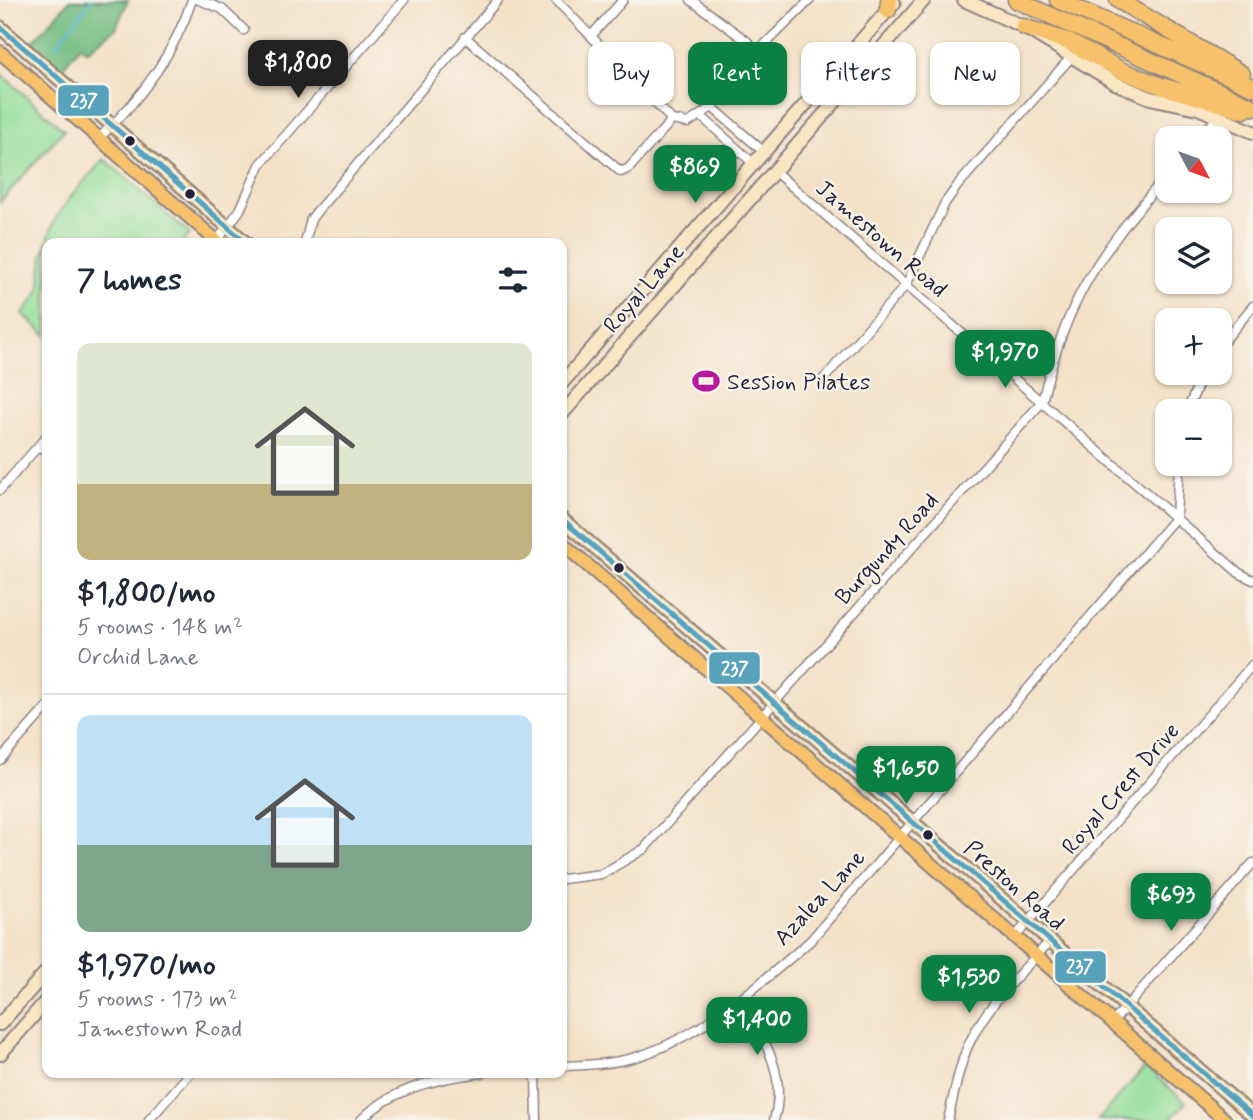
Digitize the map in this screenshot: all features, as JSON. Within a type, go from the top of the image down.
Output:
[{"type":"highway","points":[[1016,0],[1253,109]]},
{"type":"highway","points":[[1058,0],[1253,87]]},
{"type":"highway","points":[[1118,0],[1253,81]]},
{"type":"highway","points":[[1024,27],[1067,41],[1123,71],[1164,88],[1253,109]]},
{"type":"main road","name":"Royal Lane","points":[[567,408],[923,0]]},
{"type":"main road","points":[[964,0],[1024,27],[1115,83],[1135,92],[1218,117],[1253,132]]},
{"type":"main road","name":"Royal Lane","points":[[567,377],[891,3]]},
{"type":"main road","points":[[0,27],[240,238]]},
{"type":"main road","points":[[0,52],[211,238]]},
{"type":"main road","points":[[764,152],[773,170]]},
{"type":"main road","points":[[754,164],[773,170]]},
{"type":"main road","points":[[697,228],[712,240]]},
{"type":"main road","points":[[615,321],[630,335]]},
{"type":"main road","points":[[584,357],[599,371]]},
{"type":"main road","name":"Preston Road","points":[[567,523],[1199,1072],[1253,1115]]},
{"type":"main road","name":"Preston Road","points":[[567,547],[1037,956],[1111,1024],[1225,1120]]},
{"type":"main road","points":[[634,604],[644,589]]},
{"type":"main road","points":[[691,654],[704,641]]},
{"type":"main road","points":[[0,1024],[42,977]]},
{"type":"main road","points":[[0,1054],[42,1006]]},
{"type":"main road","points":[[1186,1087],[1199,1072]]},
{"type":"street","points":[[103,142],[113,125],[161,66],[180,32],[192,0]]},
{"type":"street","points":[[199,0],[222,9],[244,30]]},
{"type":"street","points":[[220,238],[240,210],[260,165],[404,0]]},
{"type":"street","points":[[306,238],[311,219],[318,210],[498,0]]},
{"type":"street","points":[[556,0],[672,120],[688,123],[702,117],[712,107],[764,152]]},
{"type":"street","points":[[592,36],[623,0]]},
{"type":"street","points":[[691,0],[748,42]]},
{"type":"street","points":[[767,42],[810,0]]},
{"type":"street","points":[[465,37],[621,172],[629,168],[672,120]]},
{"type":"street","points":[[821,382],[906,285],[958,184],[1073,55]]},
{"type":"street","points":[[702,117],[754,164]]},
{"type":"street","points":[[1210,126],[1218,117]]},
{"type":"street","name":"Jamestown Road","points":[[773,170],[1239,573],[1253,580]]},
{"type":"street","name":"Burgundy Road","points":[[567,878],[602,874],[631,859],[657,835],[1042,402],[1054,351],[1083,284],[1118,232],[1155,189]]},
{"type":"street","points":[[1232,331],[1253,306]]},
{"type":"street","points":[[0,490],[42,442]]},
{"type":"street","points":[[1176,517],[1178,476]]},
{"type":"street","name":"Azalea Lane","points":[[567,1066],[618,1061],[656,1049],[691,1032],[739,999],[810,940],[1176,517]]},
{"type":"street","name":"Royal Crest Drive","points":[[1015,937],[1253,664]]},
{"type":"street","points":[[0,760],[42,712]]},
{"type":"street","points":[[1111,1024],[1253,863]]},
{"type":"street","points":[[948,1120],[964,1058],[978,1027],[1003,992],[1049,942]]},
{"type":"street","points":[[739,999],[768,1046],[776,1068],[779,1084],[774,1120]]},
{"type":"street","points":[[149,1120],[186,1078]]},
{"type":"street","points":[[361,1120],[383,1102],[422,1085],[458,1078]]},
{"type":"street","points":[[536,1078],[537,1120]]},
{"type":"green space","points":[[70,0],[128,0],[116,28],[87,51],[80,46],[60,71],[30,45]]},
{"type":"green space","points":[[0,73],[64,130],[0,202]]},
{"type":"green space","points":[[104,159],[190,234],[186,238],[48,238],[54,221],[71,196]]},
{"type":"green space","points":[[42,264],[42,331],[23,314],[39,292]]},
{"type":"green space","points":[[1145,1067],[1186,1102],[1170,1120],[1098,1120]]},
{"type":"waterway","points":[[56,46],[91,0]]},
{"type":"transit line","name":"237","points":[[0,27],[240,238]]},
{"type":"transit line","name":"237","points":[[567,523],[1253,1116]]},
{"type":"place","name":"Session Pilates","points":[[706,381]]}]
